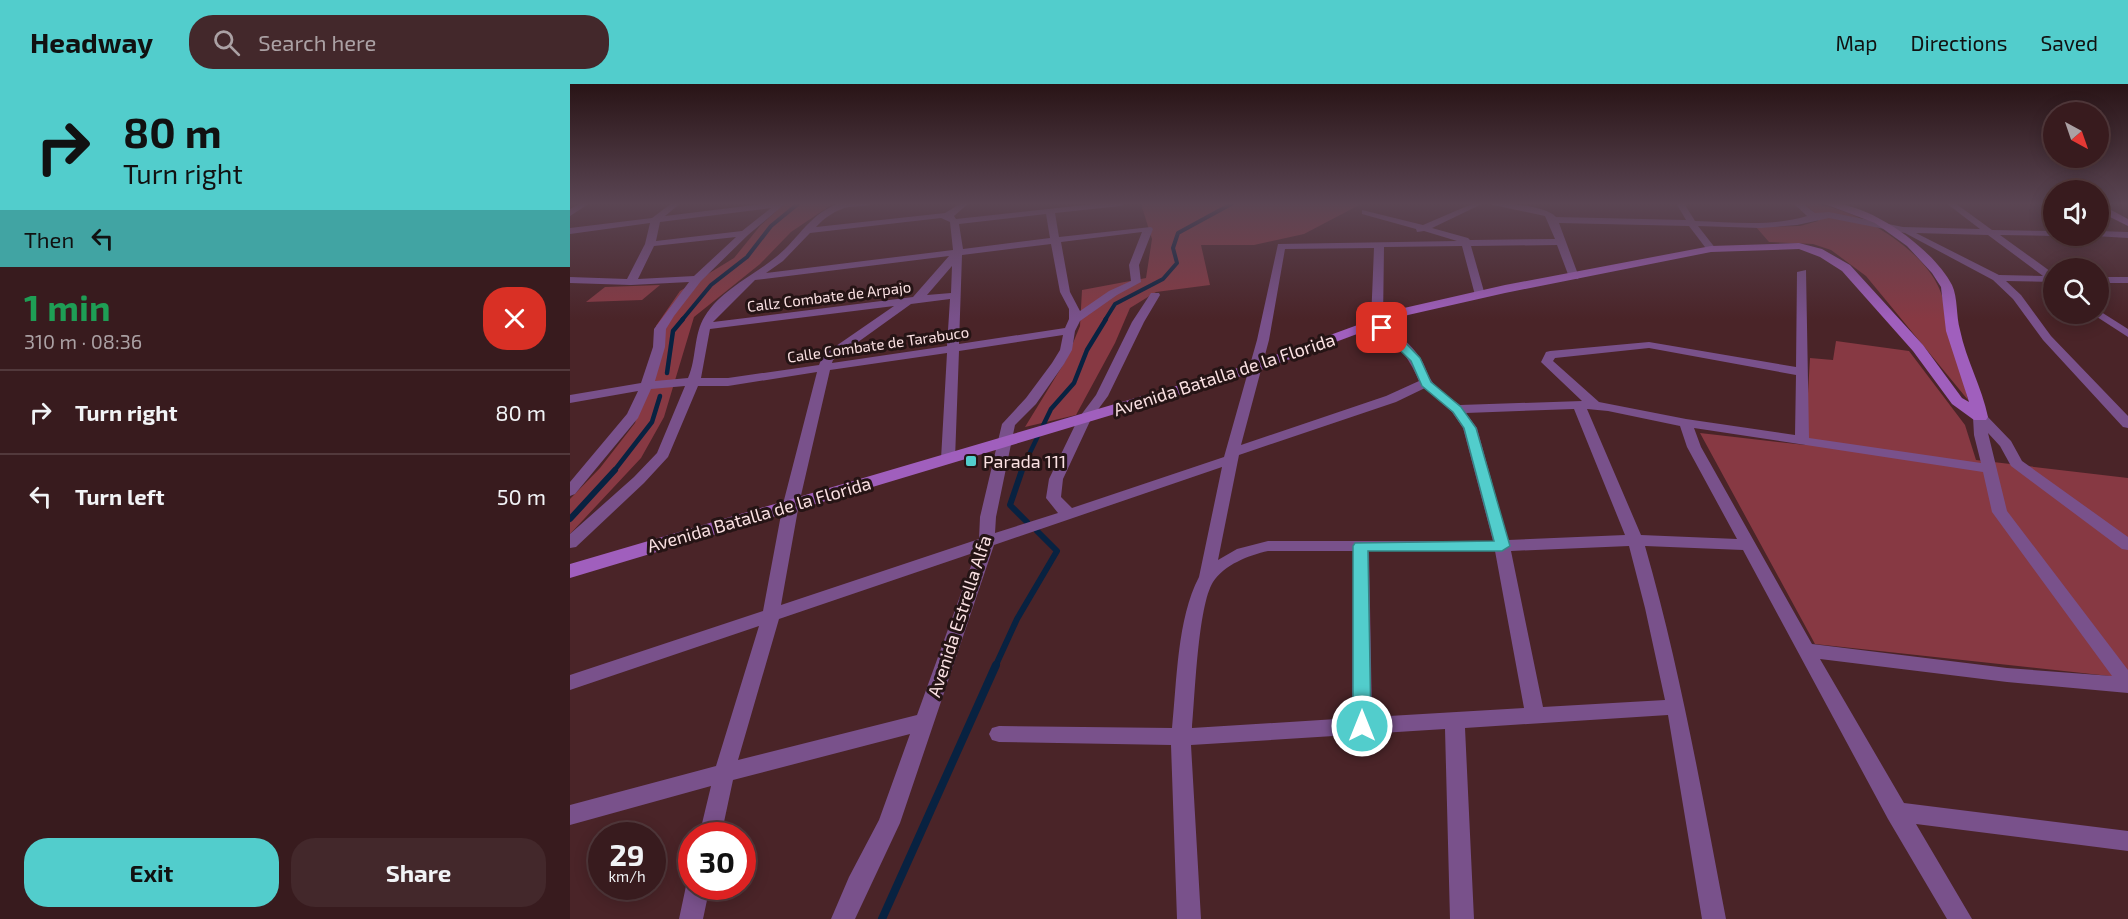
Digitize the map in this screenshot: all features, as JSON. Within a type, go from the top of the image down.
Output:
[{"type":"street","points":[[631,282],[650,244],[668,242]]},
{"type":"street","points":[[570,491],[633,415],[647,385],[658,347],[660,329],[697,279],[736,242]]},
{"type":"street","points":[[570,543],[639,480],[663,454],[692,383],[701,355],[705,326],[721,303],[780,259],[795,242]]},
{"type":"street","points":[[948,459],[958,242]]},
{"type":"street","points":[[755,277],[1042,242]]},
{"type":"street","points":[[1057,242],[1065,292],[1074,309],[1072,325]]},
{"type":"street","points":[[1072,325],[1113,293],[1136,282],[1134,265],[1143,242]]},
{"type":"street","points":[[1398,245],[1402,242]]},
{"type":"street","points":[[1189,919],[1181,737],[1190,646],[1199,593],[1207,577],[1219,508],[1253,368],[1263,340],[1281,246],[1561,242],[1574,277]]},
{"type":"street","points":[[1706,242],[1711,249]]},
{"type":"street","points":[[1907,242],[1926,257],[1947,286],[1953,331],[1976,397],[1981,435],[2000,512],[2128,684]]},
{"type":"street","points":[[1927,242],[1997,278],[2017,297],[2047,338],[2128,424]]},
{"type":"street","points":[[2003,242],[2043,272]]},
{"type":"street","points":[[1468,243],[1480,295]]},
{"type":"street","points":[[1377,321],[1379,245]]},
{"type":"street","name":"Avenida Batalla de la Florida","points":[[570,571],[1253,368],[1404,312],[1711,249],[1799,246],[1810,248],[1846,268],[1918,348],[1957,401],[1980,417],[2006,444],[2016,463],[2128,545]]},
{"type":"street","points":[[713,822],[724,773],[771,615],[791,504],[827,358],[912,301],[935,281],[957,253]]},
{"type":"street","points":[[1802,272],[1802,439]]},
{"type":"street","points":[[1997,278],[2043,279]]},
{"type":"street","points":[[571,280],[631,282],[697,279]]},
{"type":"street","points":[[2109,280],[2128,280]]},
{"type":"street","name":"Callz Combate de Arpajo","points":[[705,326],[956,295]]},
{"type":"street","points":[[1072,513],[1057,504],[1053,498],[1056,479],[1085,419],[1102,396],[1138,322],[1155,296]]},
{"type":"street","points":[[2109,321],[2128,334]]},
{"type":"street","name":"Calle Combate de Tarabuco","points":[[570,399],[647,385],[728,382],[953,348],[1072,325]]},
{"type":"street","name":"Avenida Estrella Alfa","points":[[843,919],[857,885],[889,823],[987,542],[988,517],[1009,424],[1031,401],[1066,350],[1072,325]]},
{"type":"street","points":[[1360,328],[1374,327],[1388,331],[1416,360],[1426,383],[1457,409],[1470,428],[1502,546],[1535,716]]},
{"type":"street","points":[[1714,919],[1676,708],[1635,540],[1587,405],[1548,362],[1550,355],[1649,345],[1802,372]]},
{"type":"street","points":[[570,683],[1072,513],[1390,399],[1426,383]]},
{"type":"street","points":[[1457,409],[1587,405],[1686,423],[1989,469]]},
{"type":"street","points":[[2113,407],[2128,407]]},
{"type":"street","points":[[1686,423],[1694,447],[1805,650],[1896,812],[1960,919]]},
{"type":"street","points":[[1207,577],[1224,562],[1245,550],[1268,546],[1502,546],[1635,540],[1748,545]]},
{"type":"street","points":[[1360,546],[1362,726]]},
{"type":"street","points":[[1805,650],[2007,675],[2128,684]]},
{"type":"street","points":[[999,734],[1181,737],[1676,708]]},
{"type":"street","points":[[1455,721],[1462,919]]},
{"type":"street","points":[[570,815],[923,722]]},
{"type":"street","points":[[1896,812],[2128,841]]},
{"type":"street","points":[[691,919],[695,900]]},
{"type":"shaded area","points":[[747,242],[781,242],[760,264],[694,317],[664,417],[641,458],[570,534],[570,499],[600,468],[635,423],[655,361],[656,326],[680,291],[734,258]]},
{"type":"shaded area","points":[[1152,242],[1268,242],[1254,245],[1201,245],[1210,285],[1156,292],[1130,308],[1115,343],[1076,415],[1025,427],[1066,360],[1080,326],[1082,290],[1146,278]]},
{"type":"shaded area","points":[[1769,242],[1900,243],[1930,272],[1939,288],[1968,400],[1866,276],[1831,250],[1813,244]]},
{"type":"shaded area","points":[[660,285],[642,300],[586,302],[605,287]]},
{"type":"shaded area","points":[[1836,341],[1909,351],[1965,425],[1976,460],[2128,478],[2128,678],[1815,644],[1700,433],[1805,445],[1810,358],[1833,360]]},
{"type":"waterway","points":[[682,320],[711,285],[747,257],[759,242]]},
{"type":"waterway","points":[[1105,320],[1115,304],[1163,279],[1177,263],[1173,248],[1175,242]]},
{"type":"waterway","points":[[667,373],[673,331],[683,319]]},
{"type":"waterway","points":[[1021,471],[1051,409],[1074,383],[1087,350],[1106,319]]},
{"type":"waterway","points":[[614,471],[652,422],[660,396]]},
{"type":"waterway","points":[[570,519],[615,470]]},
{"type":"waterway","points":[[1022,470],[1010,505],[1027,522]]},
{"type":"waterway","points":[[995,667],[1017,619],[1057,551],[1037,531]]},
{"type":"waterway","points":[[882,919],[996,665]]},
{"type":"place","name":"Parada 111","points":[[971,461]]},
{"type":"route","points":[[1362,726],[1360,546],[1502,546],[1481,461],[1470,428],[1457,409],[1426,383],[1416,360],[1388,331],[1382,328]]}]
